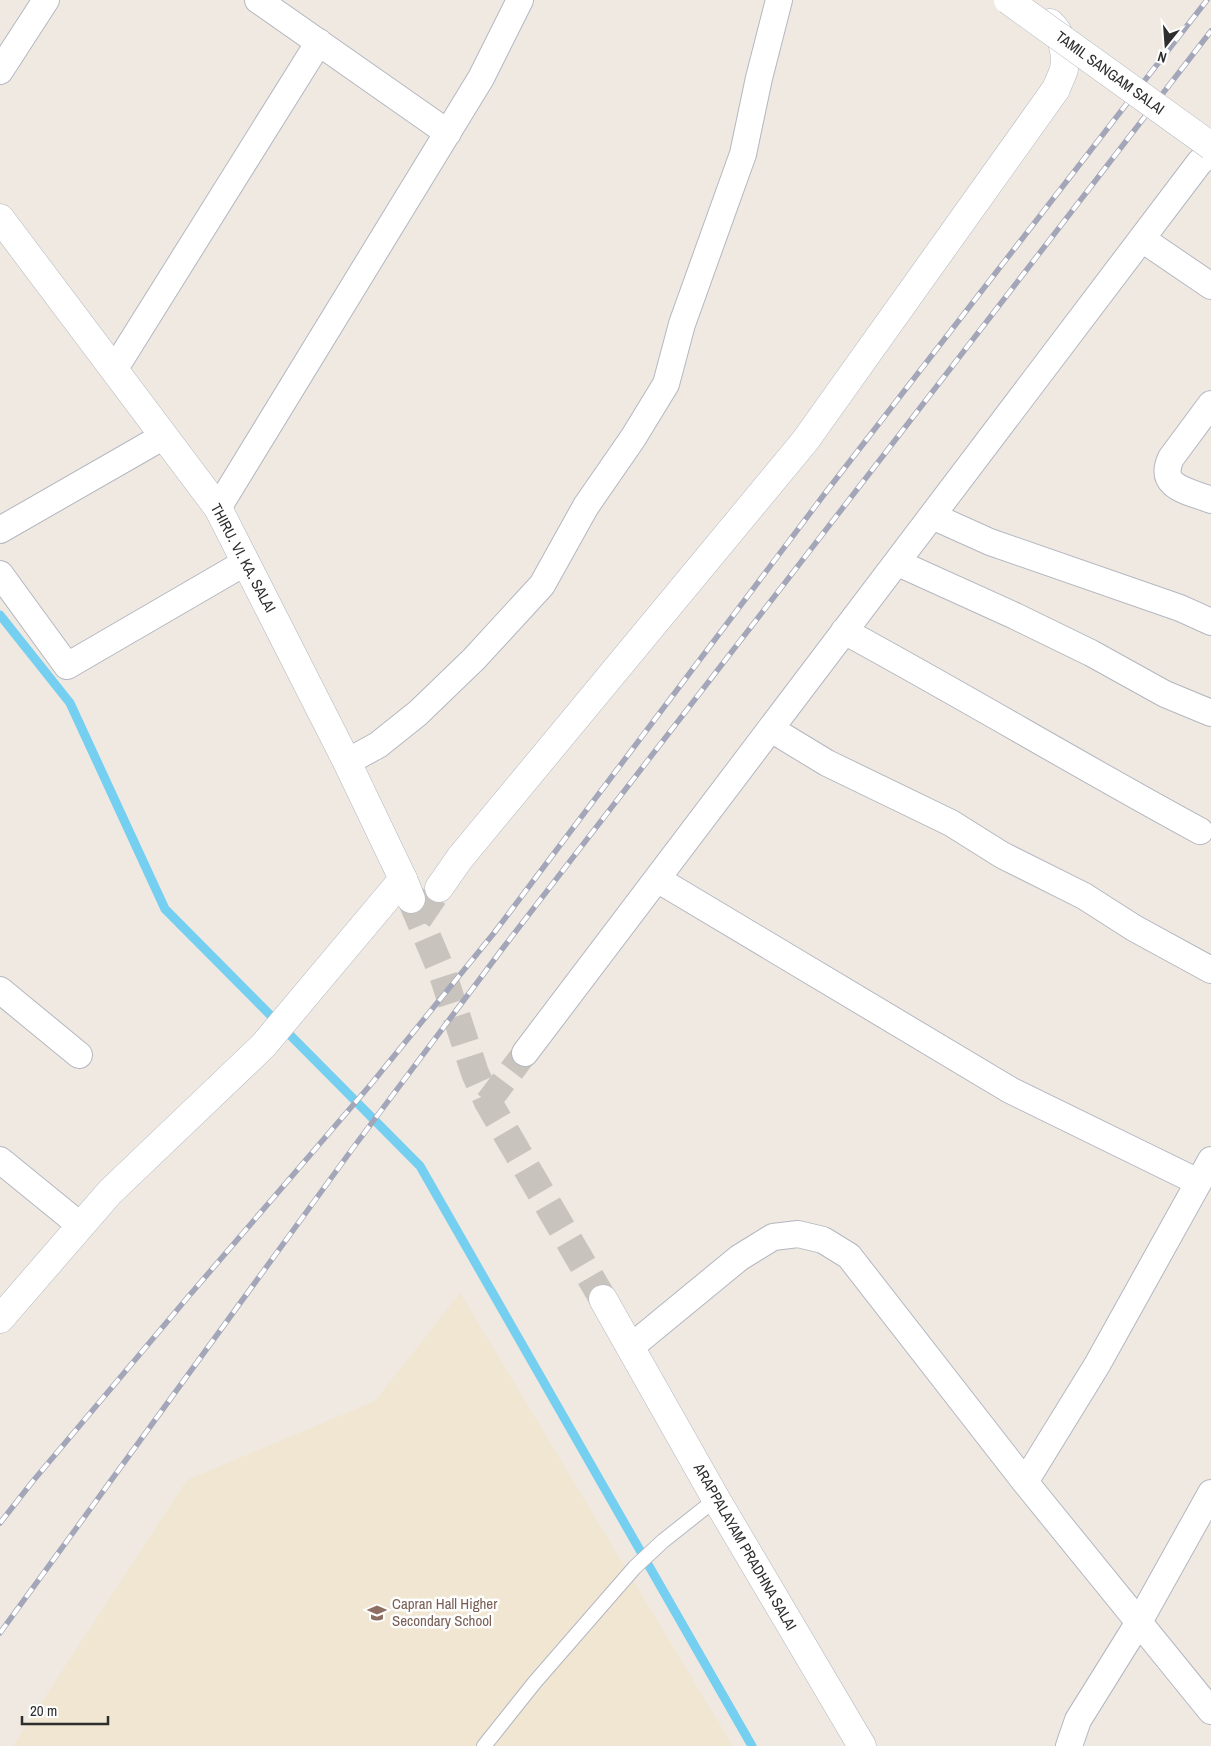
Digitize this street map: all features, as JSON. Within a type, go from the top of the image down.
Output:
[{"type":"street","points":[[0,71],[46,0]]},
{"type":"street","points":[[258,0],[448,133]]},
{"type":"street","points":[[347,762],[378,745],[418,713],[474,659],[542,585],[586,506],[633,438],[666,384],[682,324],[743,154],[759,78],[779,0]]},
{"type":"street","name":"TAMIL SANGAM SALAI","points":[[1008,0],[1208,158]]},
{"type":"street","points":[[439,888],[460,858],[805,441],[1056,89],[1064,69],[1064,50],[1056,29],[1022,0]]},
{"type":"street","points":[[218,508],[481,78],[514,3]]},
{"type":"street","points":[[114,370],[319,42]]},
{"type":"street","points":[[525,1053],[1142,239],[1208,158]]},
{"type":"street","name":"THIRU. VI. KA. SALAI","points":[[0,218],[218,508],[347,762],[407,889],[298,1006],[264,1046],[110,1192],[81,1226]]},
{"type":"street","points":[[1142,239],[1211,286]]},
{"type":"street","points":[[1211,404],[1171,458],[1167,466],[1166,475],[1170,482],[1179,487],[1211,500]]},
{"type":"street","points":[[0,530],[164,436]]},
{"type":"street","points":[[932,516],[990,542],[1171,605],[1211,622]]},
{"type":"street","points":[[0,574],[67,666],[246,562]]},
{"type":"street","points":[[898,562],[1074,645],[1165,694],[1211,713]]},
{"type":"street","points":[[844,631],[1200,831]]},
{"type":"street","points":[[771,729],[827,762],[950,823],[1002,854],[1084,896],[1134,928],[1211,970]]},
{"type":"street","points":[[657,879],[1010,1090],[1198,1182]]},
{"type":"street","points":[[0,990],[79,1056]]},
{"type":"street","points":[[0,1160],[81,1226],[0,1319]]},
{"type":"street","points":[[1025,1482],[1097,1365],[1211,1160]]},
{"type":"street","points":[[632,1346],[739,1258],[773,1237],[798,1234],[823,1240],[848,1256],[1025,1482],[1211,1711]]},
{"type":"street","name":"ARAPPALAYAM PRADHNA SALAI","points":[[603,1298],[632,1346],[716,1500],[862,1746]]},
{"type":"street","points":[[1069,1746],[1078,1720],[1140,1622],[1211,1493]]},
{"type":"lane","points":[[484,1746],[535,1682],[635,1567],[662,1541],[716,1500]]},
{"type":"shaded area","name":"Capran Hall Higher Secondary School","points":[[460,1293],[733,1746],[13,1746],[187,1480],[375,1401]]},
{"type":"waterway","points":[[0,615],[70,703],[165,909],[420,1166],[752,1746]]},
{"type":"tunnel","points":[[418,919],[439,888]]},
{"type":"tunnel","points":[[411,899],[442,972],[475,1073],[488,1102],[603,1299]]},
{"type":"tunnel","points":[[488,1102],[525,1053]]},
{"type":"railway","points":[[0,1523],[188,1297],[372,1083],[494,933],[826,492],[1207,0]]},
{"type":"railway","points":[[0,1633],[353,1148],[503,948],[1211,31]]},
{"type":"place","name":"Capran Hall Higher Secondary School","points":[[377,1613]]}]
